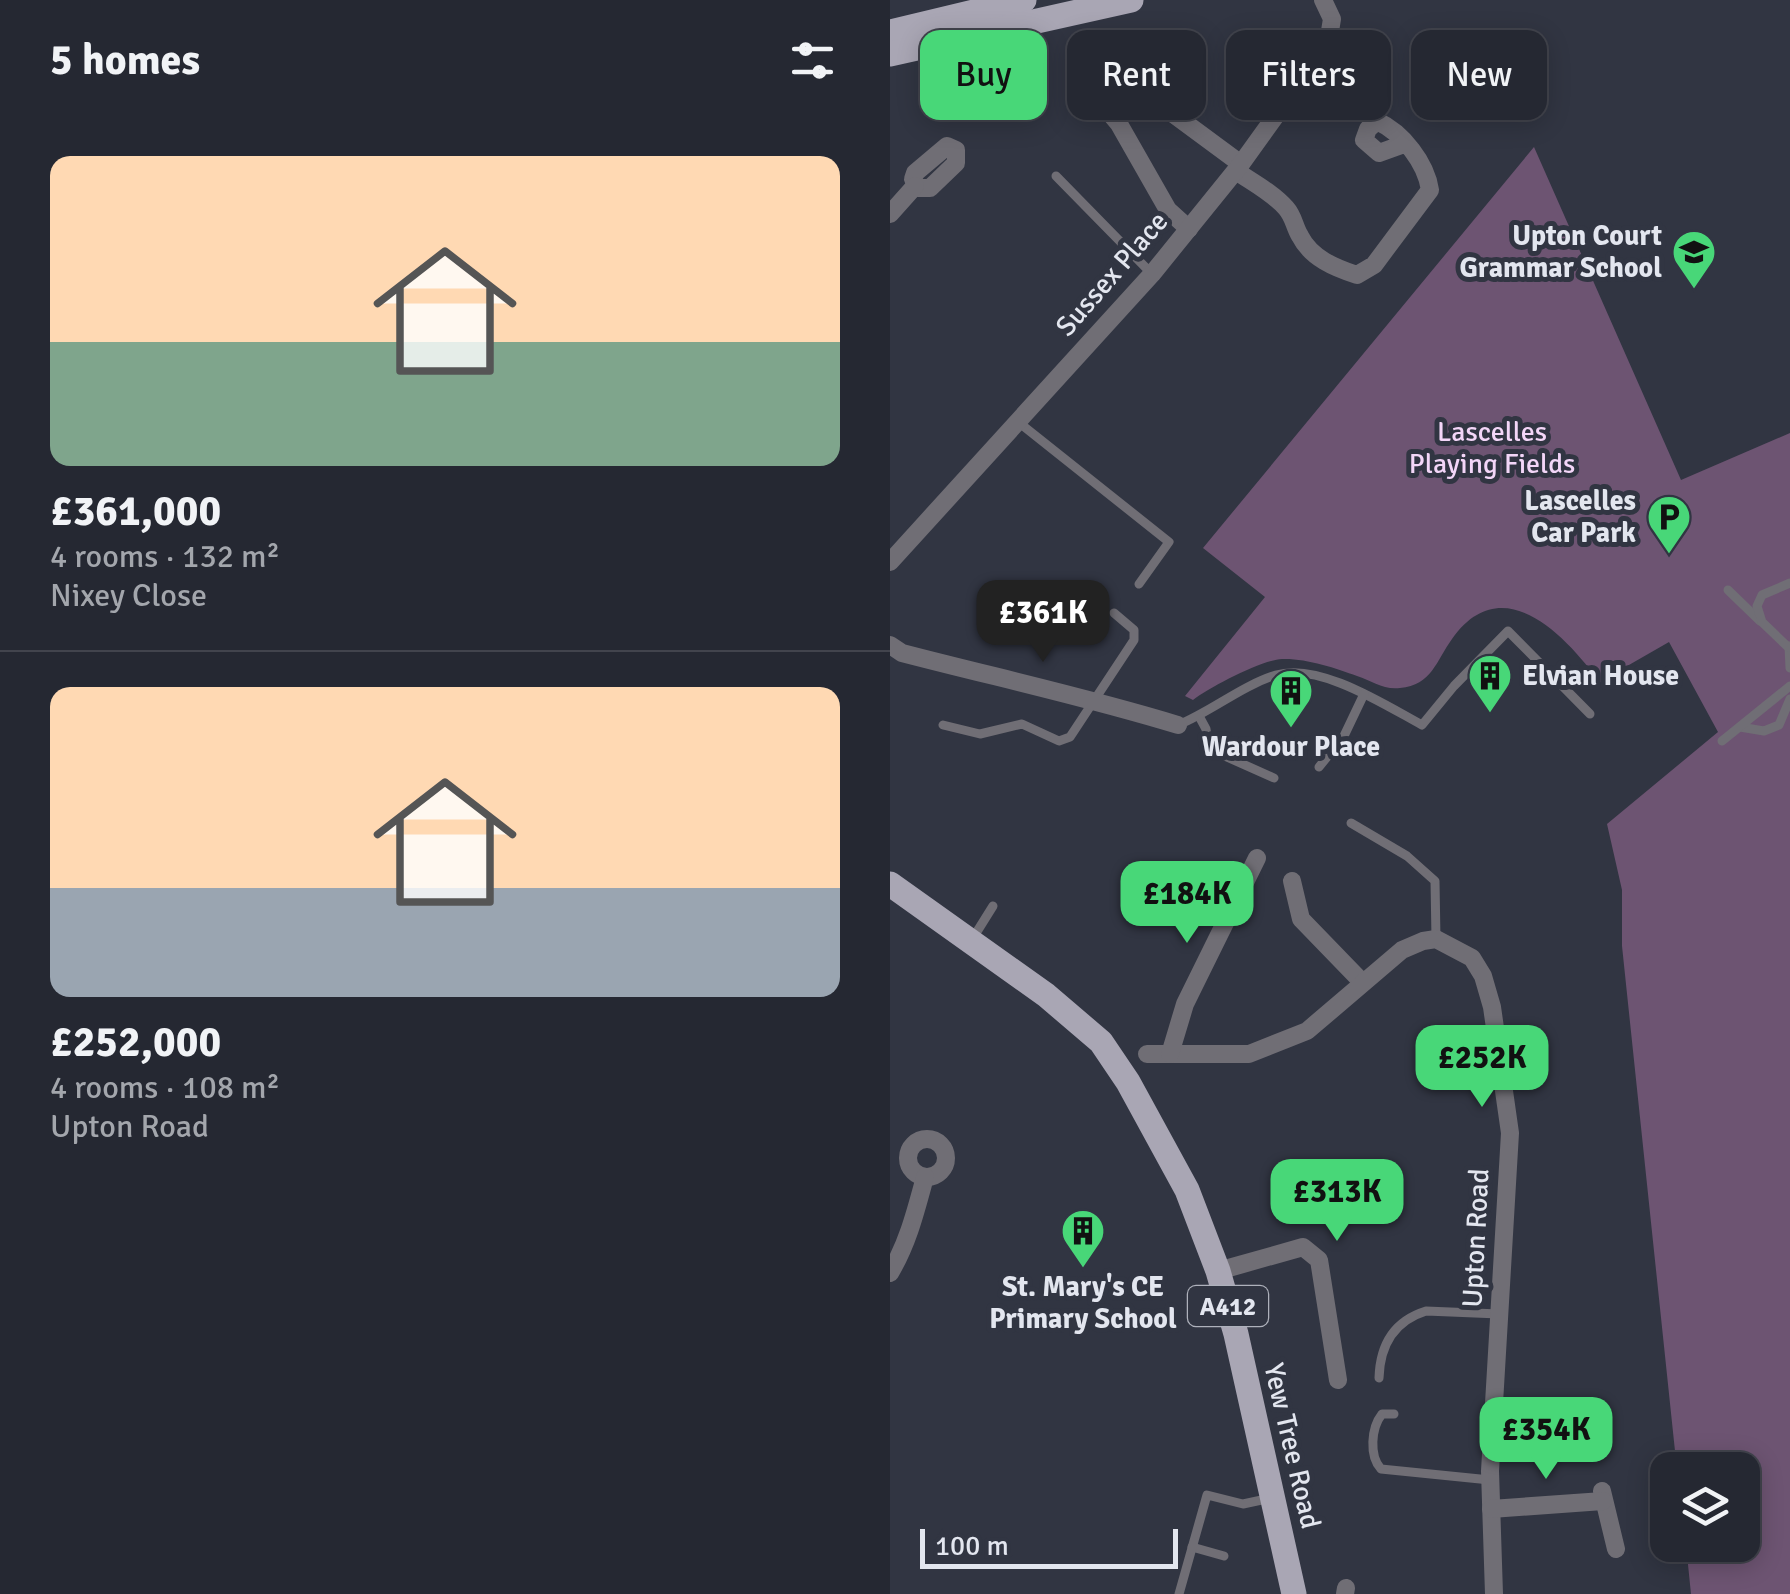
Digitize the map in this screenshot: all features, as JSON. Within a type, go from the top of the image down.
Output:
[{"type":"main road","points":[[987,30],[1131,0]]},
{"type":"main road","points":[[890,32],[1010,2]]},
{"type":"main road","points":[[890,54],[920,46]]},
{"type":"main road","points":[[890,68],[920,53]]},
{"type":"main road","name":"A412","points":[[890,884],[971,940]]},
{"type":"main road","name":"Yew Tree Road","points":[[971,940],[1046,994],[1100,1042],[1128,1082],[1187,1190],[1218,1271],[1238,1339],[1294,1594]]},
{"type":"street","name":"Sussex Place","points":[[890,562],[1152,274],[1238,167],[1328,43],[1332,19],[1323,0]]},
{"type":"street","points":[[1116,120],[1168,210],[1189,228]]},
{"type":"street","points":[[1179,120],[1282,204],[1312,251],[1334,268],[1357,274],[1374,265],[1430,190],[1427,171],[1404,144]]},
{"type":"street","points":[[890,214],[915,186]]},
{"type":"street","points":[[890,646],[902,653],[1018,684],[1094,699],[1178,725]]},
{"type":"street","points":[[1170,1054],[1185,1004],[1257,858]]},
{"type":"street","points":[[1292,881],[1302,919],[1362,982]]},
{"type":"street","points":[[1147,1054],[1249,1054],[1307,1031],[1402,950],[1423,940],[1436,939]]},
{"type":"street","name":"Upton Road","points":[[1436,939],[1472,958],[1483,976],[1492,1006],[1510,1133],[1490,1480],[1494,1594]]},
{"type":"street","points":[[890,1273],[914,1218],[924,1176]]},
{"type":"street","points":[[1218,1271],[1303,1247],[1320,1260],[1338,1380]]},
{"type":"street","points":[[1491,1509],[1602,1496],[1616,1550]]},
{"type":"lane","points":[[1056,176],[1152,274]]},
{"type":"lane","points":[[1017,422],[1169,542],[1139,584]]},
{"type":"lane","points":[[1762,622],[1757,606],[1762,595],[1790,583]]},
{"type":"lane","points":[[1728,590],[1789,646],[1790,668]]},
{"type":"lane","points":[[943,725],[980,734],[1022,724],[1059,741],[1070,737],[1134,640],[1134,630],[1114,612]]},
{"type":"lane","points":[[1178,725],[1280,674],[1317,676],[1364,694],[1422,725],[1508,631],[1590,714]]},
{"type":"lane","points":[[1722,740],[1790,686]]},
{"type":"lane","points":[[1319,767],[1344,736],[1364,694]]},
{"type":"lane","points":[[1740,728],[1764,731],[1779,725],[1790,699]]},
{"type":"lane","points":[[1199,716],[1209,749],[1274,778]]},
{"type":"lane","points":[[1351,824],[1407,856],[1435,881],[1436,939]]},
{"type":"lane","points":[[971,940],[993,906]]},
{"type":"lane","points":[[1379,1378],[1379,1356],[1384,1345],[1415,1314],[1499,1314]]},
{"type":"lane","points":[[1394,1414],[1382,1414],[1374,1430],[1374,1458],[1381,1470],[1490,1480]]},
{"type":"lane","points":[[1178,1594],[1208,1495],[1243,1504],[1274,1498]]},
{"type":"lane","points":[[1192,1547],[1224,1556]]},
{"type":"green space","name":"Lascelles Playing Fields","points":[[1534,147],[1681,480],[1790,433],[1790,1594],[1691,1594],[1688,1562],[1760,1562],[1760,1452],[1675,1452],[1622,946],[1622,890],[1607,824],[1718,732],[1669,642],[1601,684],[1552,630],[1513,609],[1492,609],[1472,618],[1426,677],[1411,686],[1388,688],[1320,664],[1282,659],[1236,675],[1193,700],[1185,696],[1265,597],[1203,548]]},
{"type":"place","name":"Upton Court Grammar School","points":[[1694,290]]},
{"type":"place","name":"Lascelles Car Park","points":[[1669,555]]},
{"type":"place","name":"Elvian House","points":[[1490,714]]},
{"type":"place","name":"Wardour Place","points":[[1291,729]]},
{"type":"place","name":"St. Mary's CE Primary School","points":[[1083,1269]]}]
